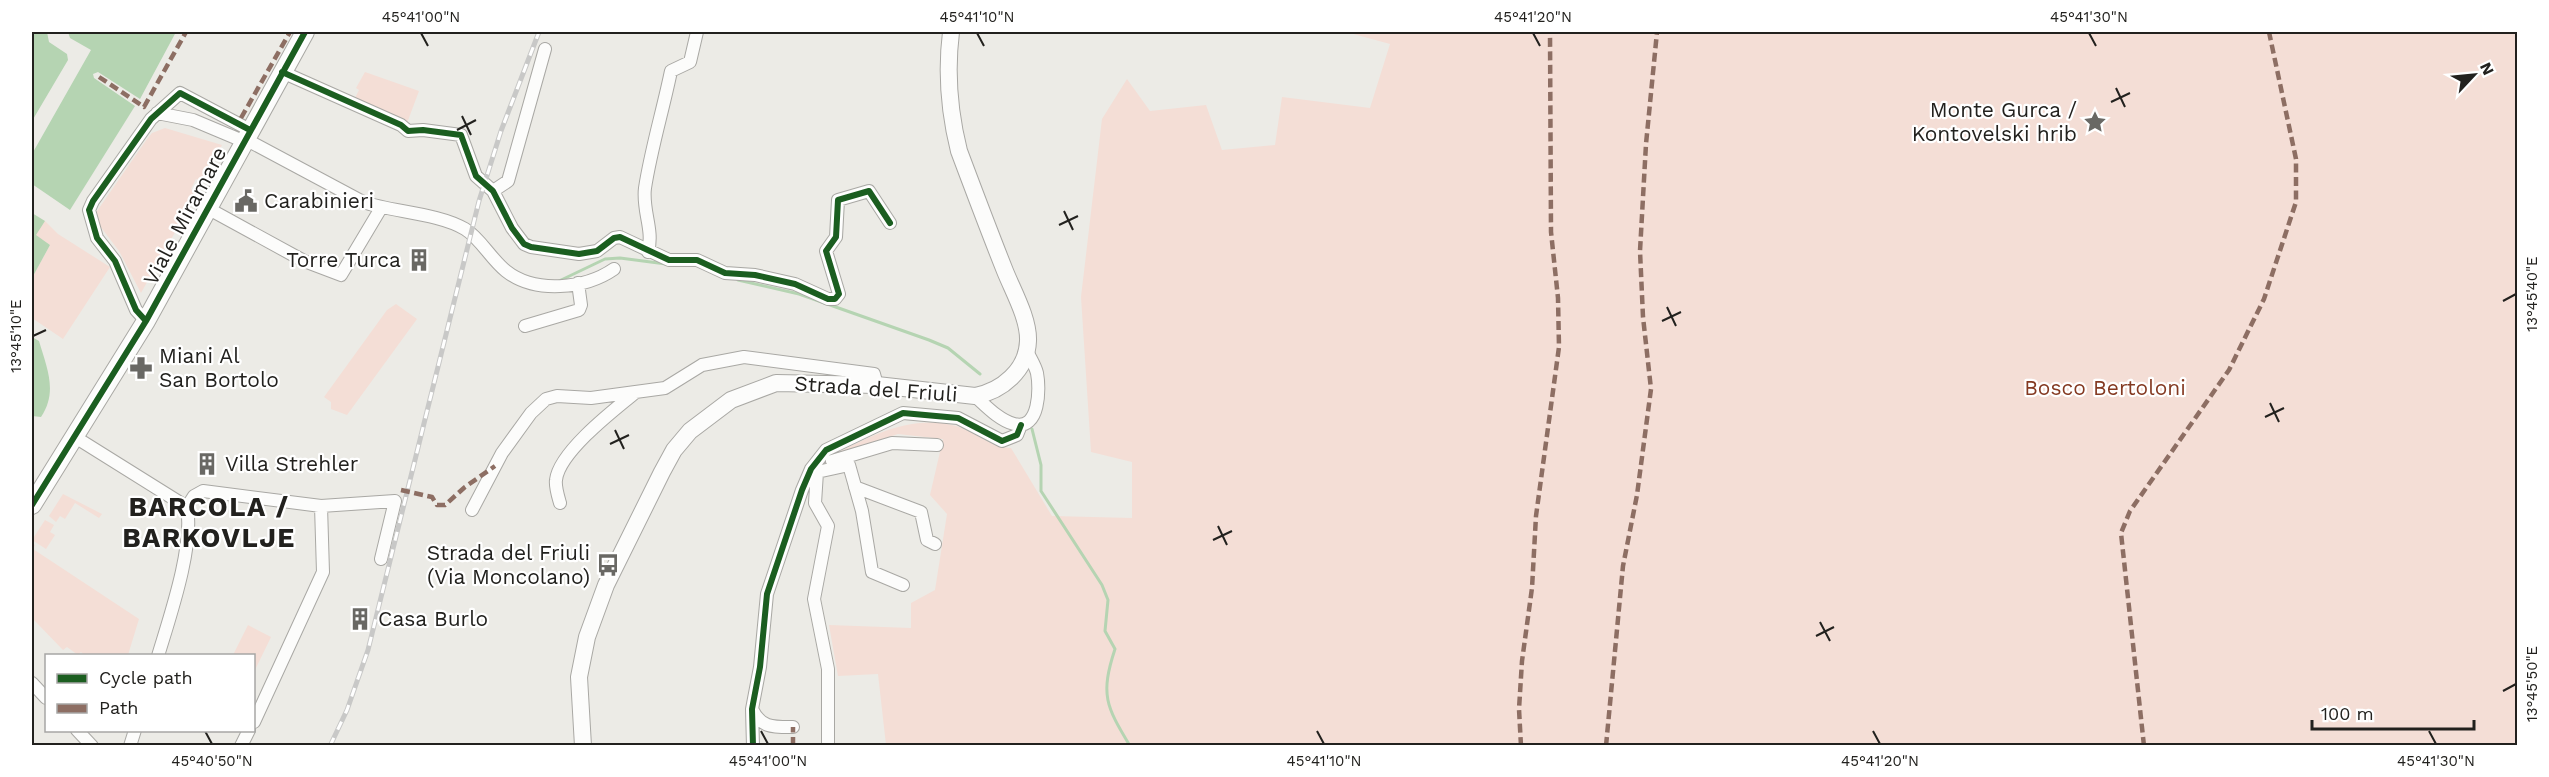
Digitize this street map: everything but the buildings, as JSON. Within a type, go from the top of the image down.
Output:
[{"type":"main road","name":"Viale Miramare","points":[[32,505],[146,321],[305,32]]},
{"type":"main road","points":[[951,32],[948,72],[953,128],[959,151],[1020,308],[1028,338],[1027,351]]},
{"type":"main road","name":"Strada del Friuli","points":[[583,746],[579,677],[587,637],[606,585],[662,472],[682,439],[731,400],[762,386],[801,382],[878,386],[975,396],[986,394],[1007,382],[1027,351]]},
{"type":"street","points":[[648,252],[652,237],[645,207],[645,190],[671,71],[690,62],[697,32]]},
{"type":"street","points":[[493,191],[508,181],[545,49]]},
{"type":"street","points":[[282,72],[401,125],[408,131],[423,130],[461,135],[476,176],[493,191],[519,238],[531,247],[579,254],[597,251],[614,238],[620,237],[669,260],[697,260],[725,273],[755,275],[795,284],[828,299],[835,299],[839,294],[826,251],[836,237],[838,200],[869,191],[890,223]]},
{"type":"street","points":[[146,321],[136,310],[115,261],[97,238],[89,210],[93,201],[157,113],[180,93],[246,137],[363,202],[381,208],[408,211],[465,229],[508,272],[522,280],[554,286],[602,277],[614,269]]},
{"type":"street","points":[[157,113],[193,120],[246,137]]},
{"type":"street","points":[[209,209],[304,261],[341,275],[381,208]]},
{"type":"street","points":[[525,326],[579,310],[581,305],[578,283]]},
{"type":"street","points":[[753,746],[752,709],[760,667],[767,594],[815,468],[826,450],[903,413],[958,418],[1002,441],[1017,435],[1022,425],[1031,419],[1040,393],[1036,370],[1027,351]]},
{"type":"street","points":[[472,510],[495,466],[531,413],[546,399],[557,396],[574,399],[665,388],[702,365],[744,357],[874,374],[878,386]]},
{"type":"street","points":[[560,503],[555,481],[566,459],[603,418],[636,392]]},
{"type":"street","points":[[975,396],[1012,424],[1022,425]]},
{"type":"street","points":[[75,437],[187,507]]},
{"type":"street","points":[[815,468],[892,442],[937,445]]},
{"type":"street","points":[[815,468],[849,465],[872,572],[903,585]]},
{"type":"street","points":[[815,468],[815,503],[828,526],[814,598],[828,669],[828,746]]},
{"type":"street","points":[[855,487],[921,512],[927,540],[935,544]]},
{"type":"street","points":[[159,654],[184,557],[189,516],[187,507],[194,496],[203,491],[321,506],[395,501],[381,559]]},
{"type":"street","points":[[255,720],[323,572],[321,506]]},
{"type":"street","points":[[32,683],[45,698]]},
{"type":"street","points":[[752,709],[757,720],[764,725],[793,727]]},
{"type":"street","points":[[79,732],[92,746]]},
{"type":"street","points":[[241,746],[248,732]]},
{"type":"green space","name":"Bosco Bertoloni","points":[[1346,32],[2517,32],[2517,745],[886,745],[878,674],[838,676],[829,625],[911,628],[911,603],[935,590],[947,514],[930,495],[943,439],[898,434],[833,455],[877,434],[907,425],[939,423],[956,426],[996,445],[1011,448],[1052,516],[1132,518],[1132,462],[1091,452],[1081,297],[1102,119],[1127,79],[1150,111],[1206,105],[1222,150],[1275,145],[1282,97],[1370,108],[1390,44]]},
{"type":"green space","points":[[365,72],[419,91],[407,123],[354,100],[359,90],[356,88]]},
{"type":"green space","points":[[165,128],[222,145],[202,182],[196,179],[191,189],[197,193],[141,293],[119,251],[100,226],[95,214],[147,139],[152,133]]},
{"type":"green space","points":[[45,221],[58,234],[110,267],[63,339],[32,318],[32,278],[50,245],[35,235]]},
{"type":"green space","points":[[396,304],[417,319],[347,415],[331,409],[331,402],[324,397],[387,310]]},
{"type":"green space","points":[[63,494],[102,514],[99,518],[75,503],[65,519],[60,516],[56,522],[49,516]]},
{"type":"green space","points":[[45,520],[54,525],[50,532],[55,535],[46,549],[32,540]]},
{"type":"green space","points":[[32,543],[35,545],[33,549],[139,619],[128,654],[83,654],[81,652],[77,654],[67,647],[63,650],[32,618]]},
{"type":"green space","points":[[248,625],[271,637],[255,670],[255,654],[234,654]]},
{"type":"shaded area","points":[[32,32],[47,32],[49,42],[67,54],[68,60],[32,121]]},
{"type":"shaded area","points":[[68,32],[176,32],[140,99],[98,72],[93,74],[94,78],[135,106],[70,210],[32,184],[32,154],[91,50],[70,38]]},
{"type":"shaded area","points":[[32,213],[45,221],[36,235],[50,245],[32,278]]},
{"type":"shaded area","points":[[32,337],[39,341],[49,380],[49,398],[41,417],[32,416]]},
{"type":"waterway","points":[[559,281],[605,259],[620,258],[666,264]]},
{"type":"waterway","points":[[738,280],[799,294],[929,340],[948,348],[980,374]]},
{"type":"waterway","points":[[1032,429],[1041,465],[1041,491],[1102,585],[1108,600],[1105,631],[1115,649],[1108,678],[1108,700],[1115,720],[1130,746]]},
{"type":"railway","points":[[330,746],[347,710],[368,650],[479,201],[501,131],[539,32]]},
{"type":"marked path","points":[[99,77],[144,107],[186,32]]},
{"type":"marked path","points":[[241,118],[290,32]]},
{"type":"marked path","points":[[1521,746],[1519,709],[1522,661],[1532,588],[1536,516],[1559,347],[1558,298],[1551,232],[1550,32]]},
{"type":"marked path","points":[[1606,746],[1623,566],[1637,495],[1651,389],[1643,317],[1640,251],[1646,144],[1657,32]]},
{"type":"marked path","points":[[2144,746],[2121,533],[2130,511],[2229,370],[2264,299],[2296,202],[2296,159],[2269,32]]},
{"type":"marked path","points":[[401,490],[432,497],[437,505],[445,505],[465,487],[495,466]]},
{"type":"marked path","points":[[793,727],[793,746]]},
{"type":"cycle path","points":[[32,505],[146,321],[305,32]]},
{"type":"cycle path","points":[[282,72],[401,125],[408,131],[423,130],[461,135],[476,176],[493,191],[512,228],[524,244],[531,247],[579,254],[597,251],[614,238],[620,237],[669,260],[697,260],[725,273],[755,275],[795,284],[828,299],[835,299],[839,294],[826,251],[836,237],[838,200],[869,191],[890,223]]},
{"type":"cycle path","points":[[146,321],[136,310],[115,261],[97,238],[89,210],[93,201],[151,119],[180,93],[250,130]]},
{"type":"cycle path","points":[[753,746],[752,709],[760,667],[767,594],[802,490],[811,469],[826,450],[903,413],[958,418],[1002,441],[1017,435],[1021,425]]},
{"type":"place","name":"Monte Gurca / Kontovelski hrib","points":[[2095,122]]},
{"type":"place","name":"Carabinieri","points":[[246,201]]},
{"type":"place","name":"Torre Turca","points":[[419,260]]},
{"type":"place","name":"Miani Al San Bortolo","points":[[141,368]]},
{"type":"place","name":"Villa Strehler","points":[[207,464]]},
{"type":"place","name":"Strada del Friuli (Via Moncolano)","points":[[608,565]]},
{"type":"place","name":"Casa Burlo","points":[[360,619]]},
{"type":"district","name":"BARCOLA / BARKOVLJE","points":[[209,522]]}]
